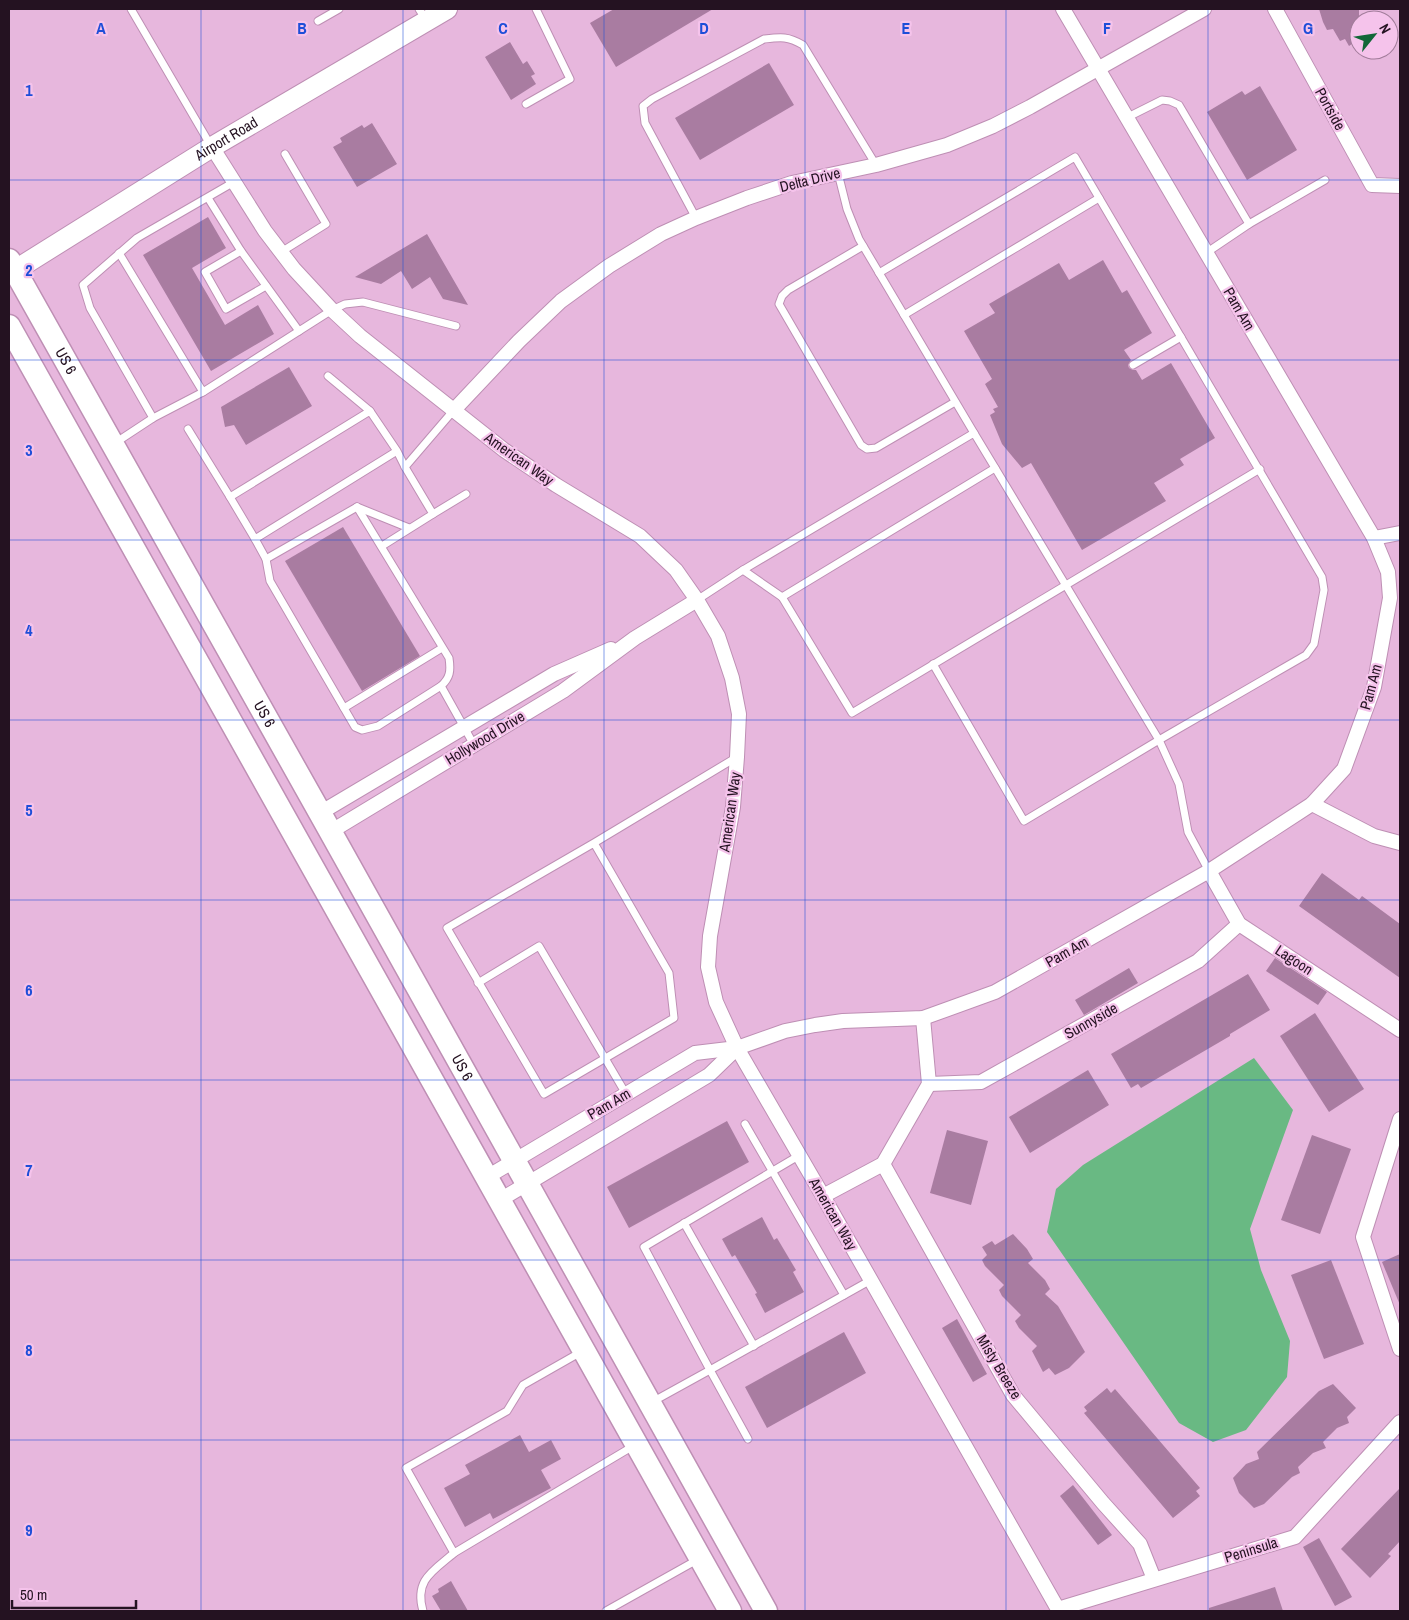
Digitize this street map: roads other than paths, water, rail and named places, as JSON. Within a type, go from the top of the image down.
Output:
[{"type":"main road","name":"Airport Road","points":[[11,268],[212,148],[423,15],[447,9]]},
{"type":"main road","name":"US 6","points":[[11,268],[113,444],[766,1611]]},
{"type":"main road","name":"US 6","points":[[9,326],[730,1611]]},
{"type":"street","name":"Pam Am","points":[[487,1176],[695,1053],[737,1048],[785,1031],[815,1025],[843,1021],[923,1018],[995,992],[1209,871],[1312,804],[1344,769],[1374,687],[1390,598],[1388,572],[1374,538],[1062,9]]},
{"type":"street","name":"Delta Drive","points":[[453,411],[519,341],[561,301],[609,266],[660,234],[747,198],[792,183],[876,165],[947,145],[993,126],[1204,9]]},
{"type":"street","name":"Portside","points":[[1275,9],[1372,184],[1400,186]]},
{"type":"street","name":"American Way","points":[[212,148],[265,231],[294,269],[332,310],[360,336],[504,450],[556,485],[640,536],[676,570],[697,600],[718,636],[732,678],[738,714],[733,807],[710,936],[708,967],[716,1002],[737,1048],[1059,1610]]},
{"type":"street","points":[[1374,538],[1400,533]]},
{"type":"street","name":"Hollywood Drive","points":[[325,822],[474,744],[563,691],[634,638],[697,600]]},
{"type":"street","name":"Hollywood Drive","points":[[325,822],[465,727],[554,674],[634,638]]},
{"type":"street","points":[[1312,804],[1374,836],[1400,842]]},
{"type":"street","name":"Lagoon","points":[[1209,871],[1239,924],[1400,1030]]},
{"type":"street","name":"Sunnyside","points":[[929,1084],[981,1082],[1198,961],[1239,924]]},
{"type":"street","points":[[823,1196],[883,1164],[929,1084],[923,1018]]},
{"type":"street","name":"Pam Am","points":[[500,1200],[527,1182],[709,1075],[737,1048]]},
{"type":"street","points":[[1400,1119],[1363,1236],[1400,1349]]},
{"type":"street","name":"Misty Breeze","points":[[883,1164],[1013,1395],[1103,1503],[1140,1544],[1154,1579]]},
{"type":"street","name":"Peninsula","points":[[1059,1610],[1154,1579],[1295,1537],[1400,1422]]},
{"type":"lane","points":[[131,9],[212,148]]},
{"type":"lane","points":[[318,22],[339,9]]},
{"type":"lane","points":[[526,104],[570,78],[538,11],[547,9]]},
{"type":"lane","points":[[696,218],[645,123],[643,106],[652,99],[764,40],[781,37],[792,39],[803,45],[876,165]]},
{"type":"lane","points":[[1126,118],[1162,100],[1170,101],[1179,106],[1249,224]]},
{"type":"lane","points":[[281,252],[326,224],[285,154]]},
{"type":"lane","points":[[879,273],[1075,157],[1260,469],[1322,577],[1324,590],[1314,644],[1306,656],[1159,740],[1024,821],[933,664]]},
{"type":"lane","points":[[838,173],[847,209],[863,246],[1159,740],[1179,784],[1188,832],[1209,871]]},
{"type":"lane","points":[[1206,252],[1249,224],[1325,180]]},
{"type":"lane","points":[[153,418],[90,308],[83,285],[137,238],[234,182]]},
{"type":"lane","points":[[208,198],[241,251],[299,331]]},
{"type":"lane","points":[[904,315],[1099,198]]},
{"type":"lane","points":[[863,246],[788,290],[782,296],[779,304],[861,445],[867,448],[876,448],[955,402]]},
{"type":"lane","points":[[241,251],[205,272],[226,309],[266,286]]},
{"type":"lane","points":[[119,253],[203,392]]},
{"type":"lane","points":[[113,444],[153,418],[203,392],[332,310],[345,304],[362,302],[456,326]]},
{"type":"lane","points":[[1133,365],[1181,337]]},
{"type":"lane","points":[[328,376],[370,411],[397,451],[433,514]]},
{"type":"lane","points":[[230,497],[370,411]]},
{"type":"lane","points":[[405,467],[453,411]]},
{"type":"lane","points":[[188,429],[255,539],[266,560],[270,581],[355,727],[362,730],[378,726],[441,686],[448,680],[451,670],[449,658],[357,507]]},
{"type":"lane","points":[[697,600],[743,570],[974,433]]},
{"type":"lane","points":[[255,539],[397,451]]},
{"type":"lane","points":[[782,597],[995,468]]},
{"type":"lane","points":[[743,570],[782,597],[852,713],[1260,469]]},
{"type":"lane","points":[[382,546],[466,494]]},
{"type":"lane","points":[[266,560],[357,507]]},
{"type":"lane","points":[[357,507],[409,528]]},
{"type":"lane","points":[[344,708],[442,648]]},
{"type":"lane","points":[[441,686],[474,744]]},
{"type":"lane","points":[[594,843],[669,974],[674,1018],[544,1094],[447,928],[737,757]]},
{"type":"lane","points":[[478,982],[539,946],[626,1094]]},
{"type":"lane","points":[[745,1124],[844,1296]]},
{"type":"lane","points":[[748,1439],[644,1247],[800,1155]]},
{"type":"lane","points":[[684,1223],[754,1346]]},
{"type":"lane","points":[[650,1404],[871,1280]]},
{"type":"lane","points":[[454,1553],[406,1468],[507,1411],[523,1385],[584,1350]]},
{"type":"lane","points":[[422,1611],[419,1598],[425,1577],[454,1553],[636,1445]]},
{"type":"lane","points":[[606,1611],[700,1558]]}]
